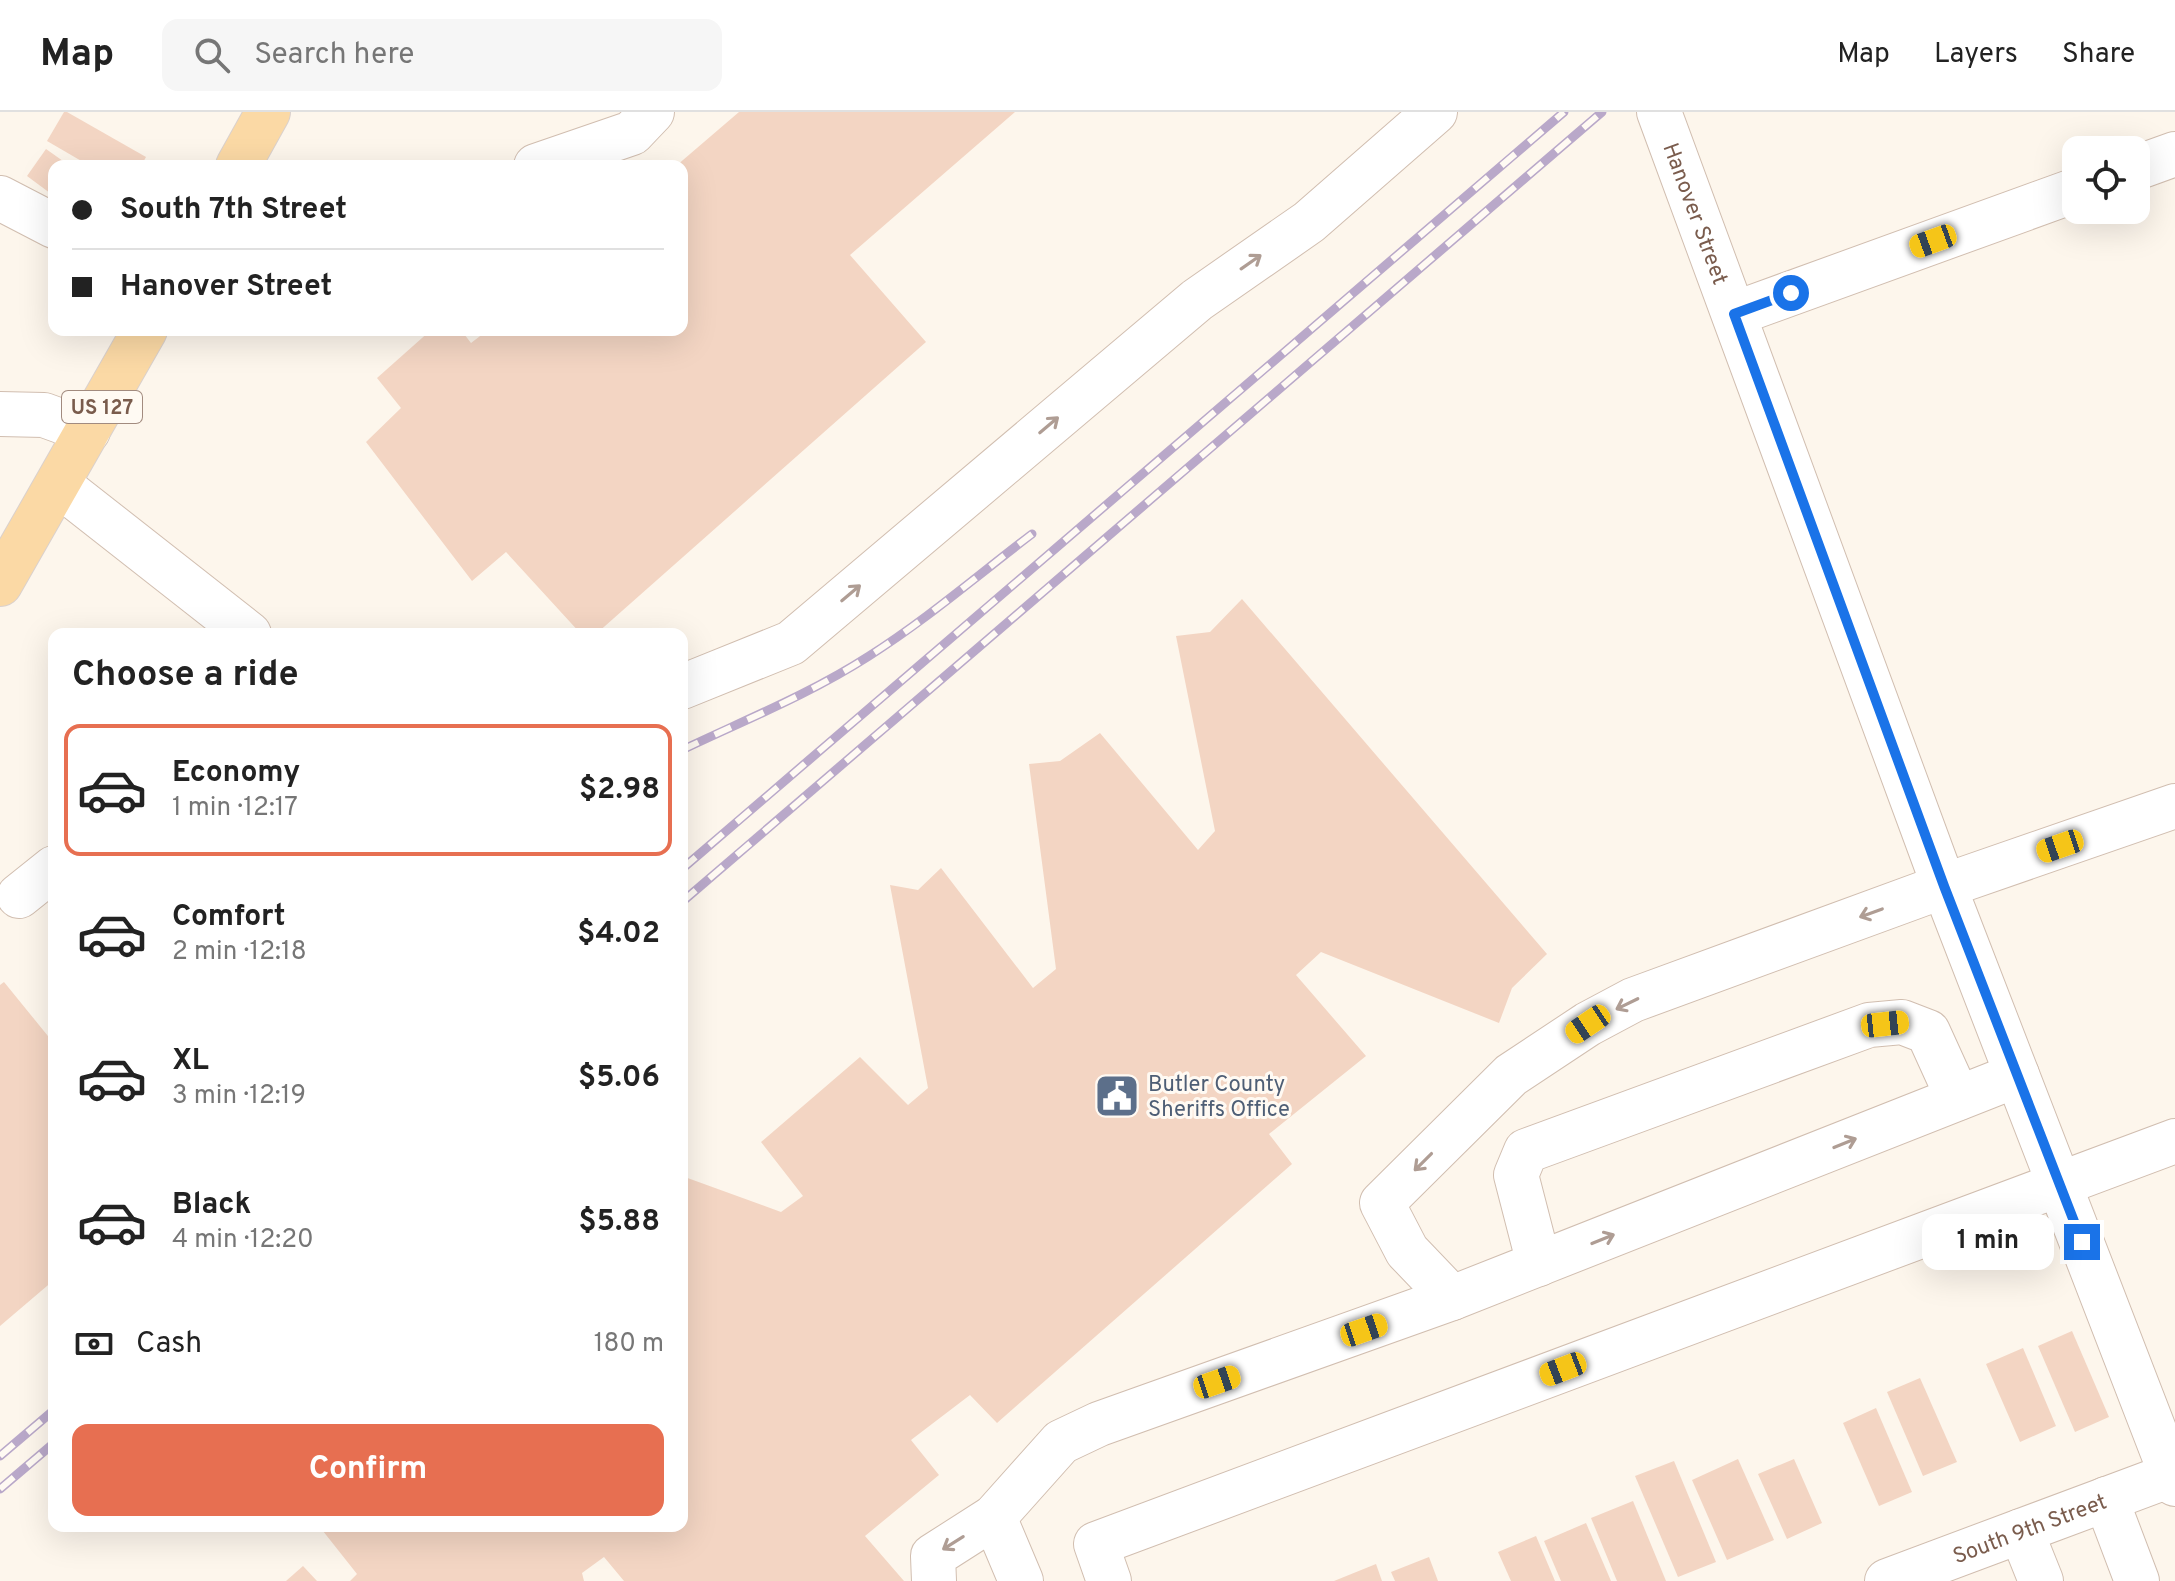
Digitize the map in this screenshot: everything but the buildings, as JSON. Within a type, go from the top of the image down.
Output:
[{"type":"main road","points":[[241,160],[268,112]]},
{"type":"main road","name":"US 127","points":[[0,584],[142,336]]},
{"type":"street","points":[[553,160],[632,133],[652,112]]},
{"type":"street","points":[[688,685],[791,643],[1197,300],[1309,222],[1435,112]]},
{"type":"street","name":"Hanover Street","points":[[1659,112],[1944,886],[2173,1479]]},
{"type":"street","points":[[2150,163],[2175,154]]},
{"type":"street","points":[[1734,314],[2062,195]]},
{"type":"street","points":[[0,198],[48,223]]},
{"type":"street","points":[[0,414],[44,415],[88,431]]},
{"type":"street","points":[[58,484],[241,628]]},
{"type":"street","points":[[1452,1298],[1407,1251],[1382,1203],[1511,1075],[1588,1024],[1633,1000],[1944,886],[2175,806]]},
{"type":"street","points":[[19,896],[48,873]]},
{"type":"street","points":[[1539,1264],[1516,1175],[1526,1151],[1869,1025],[1902,1022],[1928,1032],[1958,1098]]},
{"type":"street","points":[[934,1581],[933,1556],[994,1517],[1061,1442],[1099,1424],[1452,1298],[2017,1075]]},
{"type":"street","points":[[1102,1563],[2059,1183],[2175,1141]]},
{"type":"street","name":"South 9th Street","points":[[1887,1581],[1955,1569],[2021,1531],[2106,1499],[2173,1479]]},
{"type":"street","points":[[2106,1499],[2137,1581]]},
{"type":"street","points":[[994,1517],[1021,1581]]},
{"type":"street","points":[[2021,1531],[2041,1581]]},
{"type":"railway","points":[[688,864],[1564,112]]},
{"type":"railway","points":[[688,897],[1602,112]]},
{"type":"railway","points":[[688,747],[847,670],[931,612],[1032,534]]},
{"type":"railway","points":[[0,1456],[48,1415]]},
{"type":"railway","points":[[0,1489],[48,1448]]},
{"type":"place","name":"Butler County Sheriffs Office","points":[[1117,1096]]},
{"type":"route","points":[[1791,293],[1734,314],[1944,886],[2082,1242]]}]
